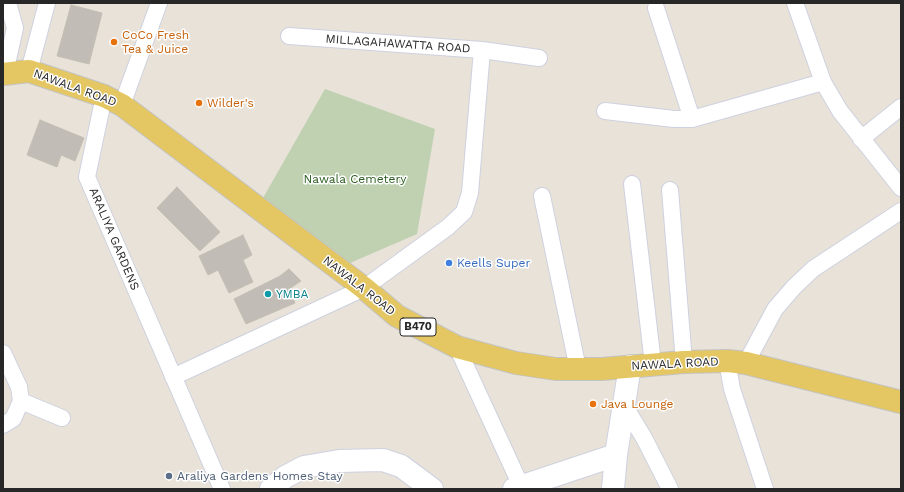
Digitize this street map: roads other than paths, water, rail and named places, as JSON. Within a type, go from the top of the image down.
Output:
[{"type":"main road","name":"NAWALA ROAD","points":[[4,74],[29,71],[113,101],[364,288],[397,316],[457,347],[516,363],[556,369],[602,369],[684,362],[736,362],[901,402]]},
{"type":"street","points":[[4,74],[15,28],[8,3]]},
{"type":"street","points":[[29,71],[47,3]]},
{"type":"street","name":"ARALIYA GARDENS","points":[[159,3],[113,101],[87,177],[222,489]]},
{"type":"street","points":[[795,3],[823,82],[840,111],[901,188]]},
{"type":"street","points":[[656,8],[692,119]]},
{"type":"street","name":"MILLAGAHAWATTA ROAD","points":[[289,36],[482,50],[470,193],[464,212],[448,227],[364,288]]},
{"type":"street","points":[[482,50],[539,58]]},
{"type":"street","points":[[605,111],[674,119],[692,119],[823,82]]},
{"type":"street","points":[[861,138],[901,107]]},
{"type":"street","points":[[632,184],[653,364]]},
{"type":"street","points":[[670,190],[684,362]]},
{"type":"street","points":[[542,196],[578,369]]},
{"type":"street","points":[[765,489],[732,389],[736,362],[775,309],[794,287],[813,269],[901,211]]},
{"type":"street","points":[[173,377],[364,288]]},
{"type":"street","points":[[457,347],[517,488],[616,455]]},
{"type":"street","points":[[3,353],[19,387],[21,401],[13,419],[3,425]]},
{"type":"street","points":[[613,489],[616,455],[630,366]]},
{"type":"street","points":[[21,401],[62,418]]},
{"type":"street","points":[[624,405],[644,438],[670,489]]},
{"type":"street","points":[[271,489],[285,477],[304,467],[339,461],[383,460],[401,466],[432,489]]},
{"type":"place","name":"CoCo Fresh Tea & Juice","points":[[114,42]]},
{"type":"place","name":"Wilder's","points":[[199,103]]},
{"type":"place","name":"Keells Super","points":[[449,263]]},
{"type":"place","name":"YMBA","points":[[268,294]]},
{"type":"place","name":"Java Lounge","points":[[593,404]]},
{"type":"place","name":"Araliya Gardens Homes Stay","points":[[169,476]]},
{"type":"park label","name":"Nawala Cemetery","points":[[355,179]]}]
